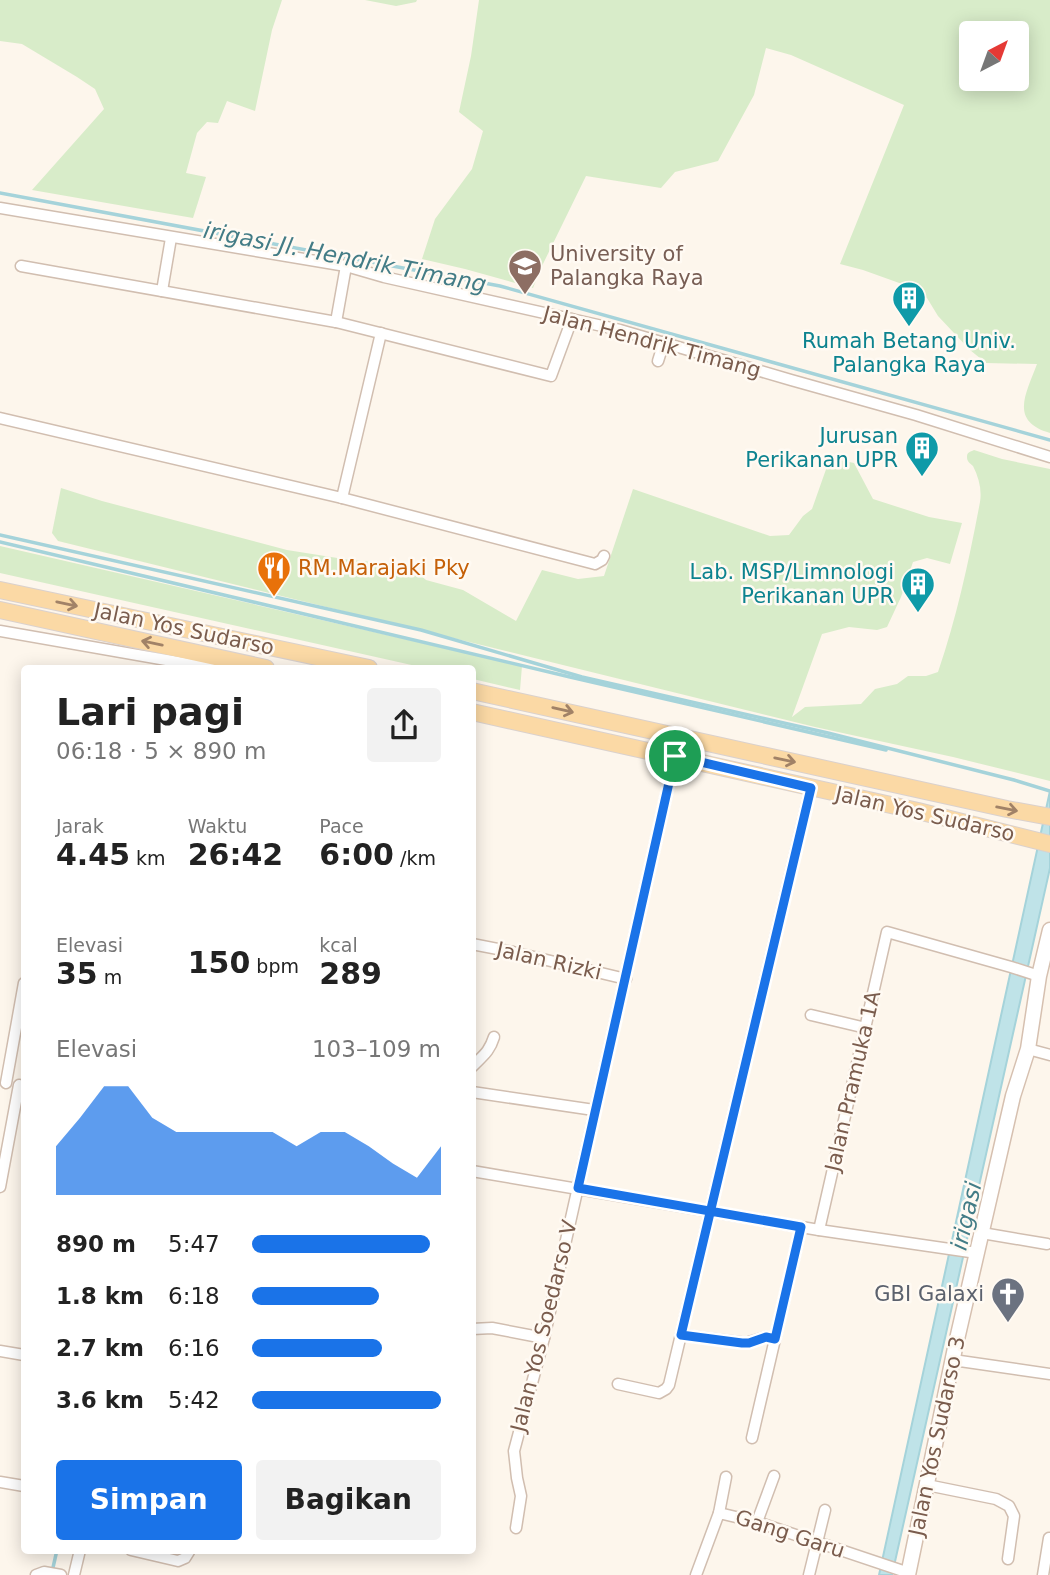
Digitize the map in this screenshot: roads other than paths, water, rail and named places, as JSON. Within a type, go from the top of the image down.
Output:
[{"type":"main road","name":"Jalan Yos Sudarso","points":[[0,590],[355,665]]},
{"type":"main road","points":[[25,616],[28,596]]},
{"type":"main road","name":"Jalan Yos Sudarso","points":[[0,610],[253,665]]},
{"type":"main road","name":"Jalan Yos Sudarso","points":[[476,692],[1046,816]]},
{"type":"main road","points":[[524,723],[529,703]]},
{"type":"main road","name":"Jalan Yos Sudarso","points":[[476,714],[675,756],[1043,842]]},
{"type":"main road","points":[[877,802],[882,781]]},
{"type":"street","name":"Jalan Hendrik Timang","points":[[0,208],[346,267],[572,319],[664,342],[1050,457]]},
{"type":"street","points":[[162,290],[171,237]]},
{"type":"street","points":[[21,266],[337,322],[551,376],[572,319]]},
{"type":"street","points":[[337,322],[346,267]]},
{"type":"street","points":[[342,498],[381,333]]},
{"type":"street","points":[[658,360],[664,342]]},
{"type":"street","points":[[0,418],[342,498],[595,564],[604,556]]},
{"type":"street","points":[[0,631],[195,665]]},
{"type":"street","points":[[476,714],[567,732]]},
{"type":"street","name":"Jalan Yos Soedarso V","points":[[516,1528],[521,1496],[514,1451],[544,1338],[675,756]]},
{"type":"street","points":[[618,1384],[659,1393],[670,1381],[811,788]]},
{"type":"street","name":"Jalan Yos Sudarso 3","points":[[905,1572],[928,1485],[976,1253],[1013,1096],[1028,1049],[1033,974],[1050,930]]},
{"type":"street","name":"Jalan Pramuka 1A","points":[[819,1230],[887,932],[1033,974]]},
{"type":"street","name":"Jalan Rizki","points":[[476,945],[626,979]]},
{"type":"street","points":[[21,997],[3,1082],[21,1086]]},
{"type":"street","points":[[811,1015],[866,1028]]},
{"type":"street","points":[[476,1064],[486,1055],[494,1037]]},
{"type":"street","points":[[1028,1049],[1050,1055]]},
{"type":"street","points":[[0,1187],[21,1091]]},
{"type":"street","points":[[476,1093],[594,1110]]},
{"type":"street","points":[[476,1172],[819,1230],[976,1253]]},
{"type":"street","points":[[752,1438],[801,1227]]},
{"type":"street","points":[[982,1233],[1047,1244]]},
{"type":"street","points":[[476,1329],[492,1328],[544,1338]]},
{"type":"street","points":[[681,1335],[742,1343],[766,1337],[775,1339]]},
{"type":"street","points":[[0,1351],[21,1354]]},
{"type":"street","points":[[954,1354],[1050,1374]]},
{"type":"street","points":[[757,1522],[774,1476]]},
{"type":"street","points":[[719,1513],[726,1478]]},
{"type":"street","points":[[0,1482],[21,1486]]},
{"type":"street","points":[[928,1485],[996,1499],[1009,1506],[1014,1516],[1008,1559]]},
{"type":"street","points":[[809,1575],[825,1510]]},
{"type":"street","name":"Gang Garu","points":[[696,1575],[719,1513],[757,1522],[905,1572]]},
{"type":"street","points":[[1043,1575],[1049,1538]]},
{"type":"street","points":[[74,1575],[79,1554]]},
{"type":"street","points":[[148,1554],[178,1561],[189,1554]]},
{"type":"street","points":[[36,1575],[44,1572],[61,1575]]},
{"type":"water","name":"irigasi","points":[[1050,791],[1050,868],[892,1575],[879,1575]]},
{"type":"waterway","name":"irigasi Jl. Hendrik Timang","points":[[0,193],[500,286],[1050,440]]},
{"type":"waterway","points":[[0,535],[421,630],[582,677],[828,733],[1050,791]]},
{"type":"waterway","points":[[0,542],[886,750]]},
{"type":"waterway","points":[[52,1572],[56,1554]]},
{"type":"place","name":"University of Palangka Raya","points":[[525,296]]},
{"type":"place","name":"Rumah Betang Univ. Palangka Raya","points":[[909,328]]},
{"type":"place","name":"Jurusan Perikanan UPR","points":[[922,478]]},
{"type":"place","name":"RM.Marajaki Pky","points":[[274,598]]},
{"type":"place","name":"Lab. MSP/Limnologi Perikanan UPR","points":[[918,614]]},
{"type":"place","name":"GBI Galaxi","points":[[1008,1324]]}]
